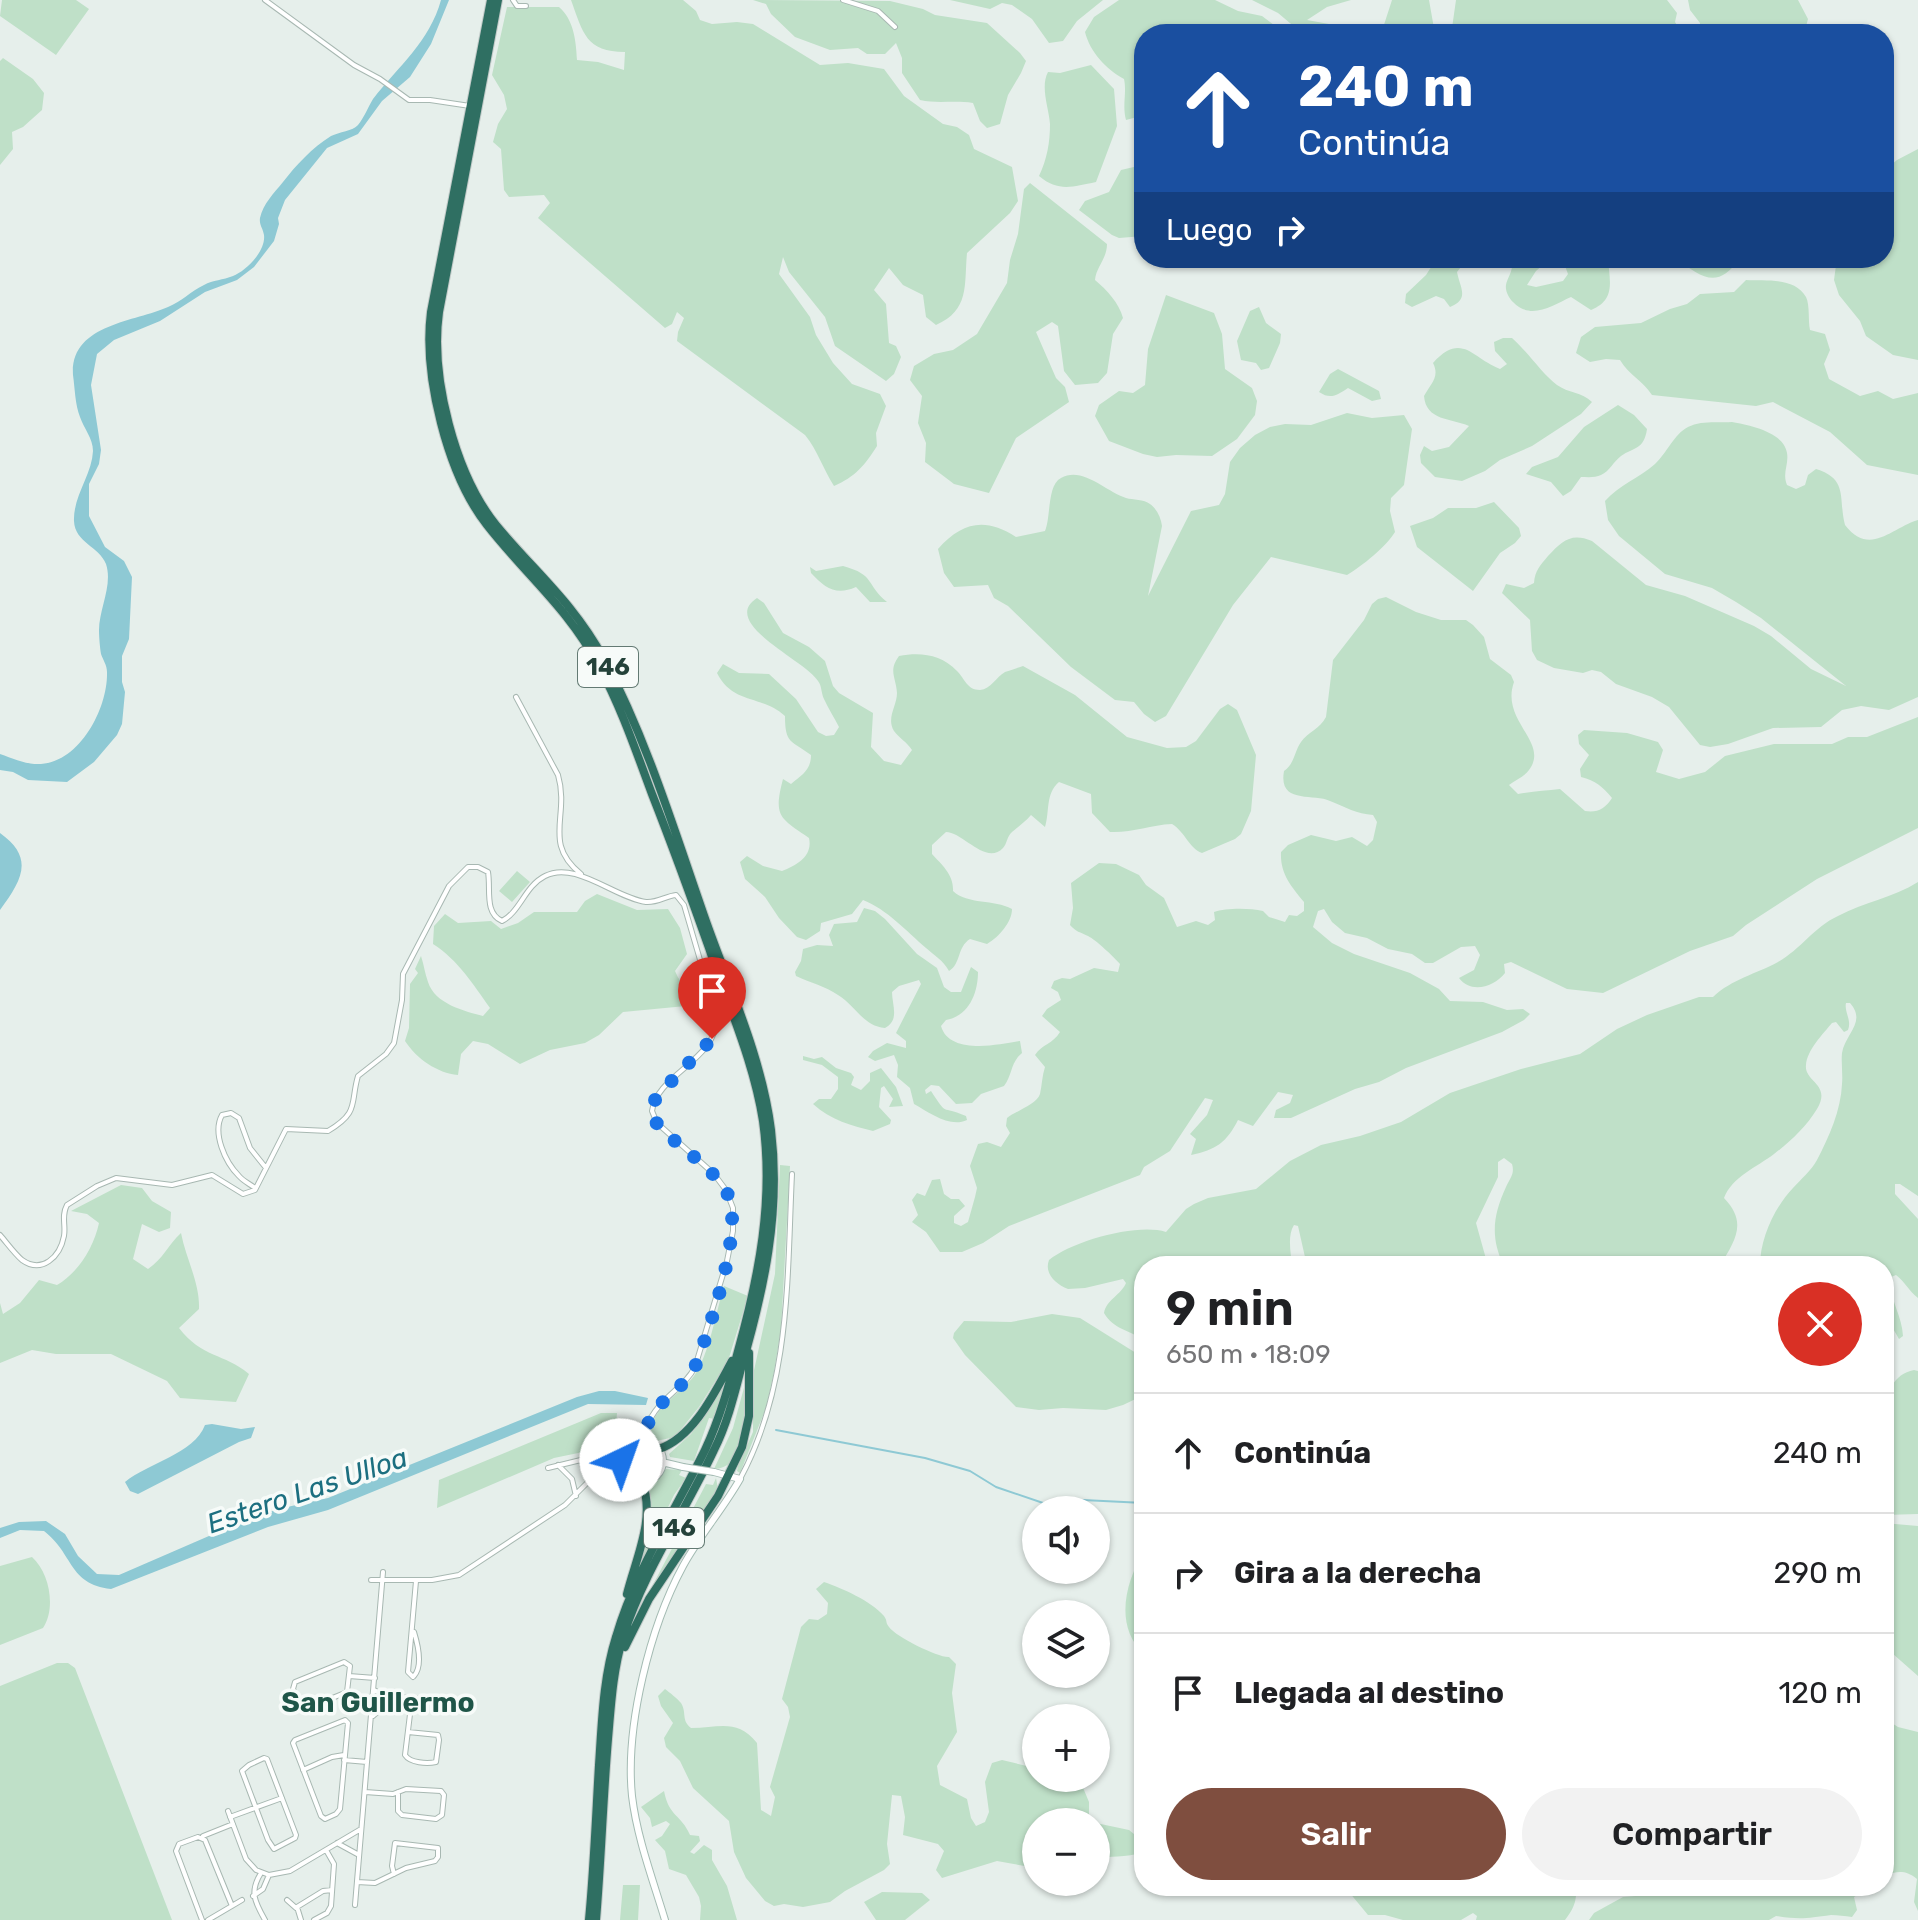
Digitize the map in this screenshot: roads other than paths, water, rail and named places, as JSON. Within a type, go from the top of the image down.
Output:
[{"type":"highway","name":"146","points":[[491,0],[430,322],[433,388],[454,462],[472,503],[494,534],[569,618],[608,683],[677,859],[750,1067],[764,1129],[766,1199],[759,1268],[740,1346],[712,1434],[637,1582],[620,1621],[609,1663],[604,1695],[589,1920]]},
{"type":"highway","name":"146","points":[[498,0],[439,312],[436,347],[439,379],[461,462],[476,495],[497,527],[557,590],[576,615],[614,680],[673,829],[755,1058],[769,1118],[774,1191],[768,1258],[750,1340],[720,1437],[631,1614],[621,1643],[613,1685],[603,1793],[598,1920]]},
{"type":"highway","points":[[613,1685],[639,1616],[730,1475],[742,1447],[748,1424],[750,1340]]},
{"type":"highway","points":[[659,1449],[679,1437],[701,1412],[740,1346]]},
{"type":"highway","points":[[620,1621],[647,1521],[647,1502],[642,1482]]},
{"type":"street","points":[[265,0],[354,65],[412,102],[430,100],[470,106]]},
{"type":"street","points":[[513,0],[517,6],[526,6]]},
{"type":"street","points":[[843,0],[878,11],[895,27]]},
{"type":"street","points":[[516,697],[558,775],[561,789],[559,845],[564,873]]},
{"type":"street","points":[[563,856],[604,888],[642,901],[659,900],[672,894],[681,899],[717,1018],[717,1026],[708,1045],[656,1098],[652,1111],[657,1123],[714,1174],[730,1197],[733,1231],[692,1373],[656,1409],[643,1441]]},
{"type":"street","points":[[0,1235],[20,1259],[40,1265],[51,1261],[59,1250],[64,1237],[63,1219],[67,1205],[110,1180],[123,1178],[172,1185],[212,1175],[243,1194],[256,1189],[286,1129],[328,1131],[350,1112],[355,1103],[358,1076],[386,1054],[394,1043],[403,974],[452,882],[468,867],[486,870],[491,910],[495,918],[502,921],[509,917],[535,883],[549,874],[587,877]]},
{"type":"street","points":[[256,1189],[236,1173],[222,1149],[219,1121],[222,1115],[231,1113],[239,1118],[247,1142],[266,1168]]},
{"type":"street","points":[[665,1920],[633,1798],[631,1760],[635,1717],[654,1641],[674,1586],[696,1545],[740,1479],[765,1423],[780,1362],[792,1174]]},
{"type":"street","points":[[643,1441],[659,1449],[662,1462],[656,1476],[642,1482],[629,1478],[622,1466],[622,1456],[631,1443],[643,1441]]},
{"type":"street","points":[[548,1468],[589,1458],[622,1456]]},
{"type":"street","points":[[662,1462],[740,1479]]},
{"type":"street","points":[[557,1465],[572,1479],[576,1496]]},
{"type":"street","points":[[371,1580],[416,1581],[448,1578],[464,1572],[560,1510],[599,1471],[622,1466]]},
{"type":"street","points":[[355,1905],[383,1572]]},
{"type":"street","points":[[413,1630],[419,1650],[418,1674],[413,1677],[408,1672],[416,1581]]},
{"type":"street","points":[[344,1662],[349,1665],[349,1676],[345,1693],[308,1708],[301,1707],[293,1689],[296,1681],[344,1662]]},
{"type":"street","points":[[349,1676],[375,1678]]},
{"type":"street","points":[[374,1689],[383,1696],[458,1702]]},
{"type":"street","points":[[371,1717],[394,1697]]},
{"type":"street","points":[[408,1732],[438,1735],[436,1762],[407,1758],[408,1732],[412,1698]]},
{"type":"street","points":[[343,1720],[348,1723],[340,1809],[328,1819],[321,1816],[303,1770],[294,1742],[343,1720]]},
{"type":"street","points":[[303,1770],[332,1757],[367,1762]]},
{"type":"street","points":[[264,1758],[267,1759],[295,1838],[274,1849],[256,1808],[242,1771],[264,1758]]},
{"type":"street","points":[[364,1792],[398,1792],[404,1789],[442,1792],[442,1815],[436,1819],[402,1815],[398,1809],[398,1792]]},
{"type":"street","points":[[230,1817],[282,1798]]},
{"type":"street","points":[[228,1811],[246,1859],[261,1873],[269,1875],[286,1873],[361,1829]]},
{"type":"street","points":[[233,1824],[179,1844],[176,1851],[205,1920],[242,1900]]},
{"type":"street","points":[[200,1837],[206,1841],[232,1906]]},
{"type":"street","points":[[357,1882],[375,1883],[413,1866],[435,1861],[438,1848],[396,1842],[393,1847],[394,1874]]},
{"type":"street","points":[[337,1843],[359,1855]]},
{"type":"street","points":[[314,1920],[331,1908],[334,1864],[326,1850]]},
{"type":"street","points":[[261,1873],[254,1885],[253,1896],[265,1920]]},
{"type":"street","points":[[253,1896],[263,1889],[269,1875]]},
{"type":"street","points":[[296,1908],[323,1891],[332,1890]]},
{"type":"street","points":[[287,1900],[296,1908],[301,1920]]},
{"type":"water","points":[[441,0],[449,0],[431,44],[410,77],[382,101],[358,134],[327,148],[285,200],[274,241],[254,267],[237,280],[205,292],[160,321],[114,340],[97,354],[91,385],[101,450],[99,464],[89,484],[89,516],[105,547],[124,561],[132,577],[129,639],[122,656],[125,692],[122,724],[117,735],[94,762],[67,782],[28,780],[13,772],[0,770],[0,754],[41,764],[55,761],[68,753],[80,743],[97,716],[106,686],[107,669],[101,654],[99,630],[108,572],[103,558],[78,534],[74,521],[76,503],[93,451],[78,412],[73,375],[75,358],[82,345],[107,328],[168,307],[204,285],[244,270],[262,247],[264,235],[260,218],[269,199],[317,146],[331,136],[358,125],[373,99],[421,41]]},
{"type":"water","points":[[0,833],[18,851],[21,870],[14,889],[0,910]]},
{"type":"water","points":[[599,1391],[648,1398],[646,1405],[588,1404],[328,1510],[268,1527],[111,1589],[97,1586],[79,1575],[44,1531],[20,1530],[0,1538],[0,1528],[19,1522],[46,1521],[65,1534],[78,1556],[97,1574],[119,1575],[232,1526],[278,1509],[328,1498],[577,1397]]},
{"type":"water","points":[[205,1425],[241,1429],[255,1427],[251,1438],[138,1494],[130,1491],[125,1482],[181,1451]]},
{"type":"waterway","points":[[776,1430],[925,1458],[970,1471],[996,1487],[1049,1505],[1083,1500],[1134,1503]]},
{"type":"district","name":"San Guillermo","points":[[378,1702]]},
{"type":"water label","name":"Estero Las Ulloa","points":[[307,1490]]}]
